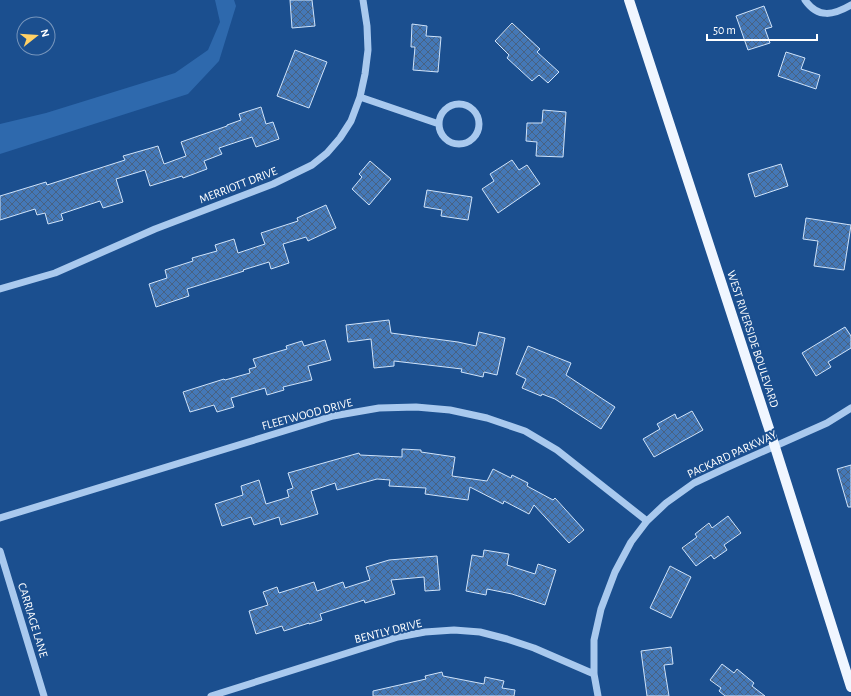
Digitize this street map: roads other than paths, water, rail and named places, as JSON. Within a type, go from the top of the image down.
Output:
[{"type":"main road","name":"WEST RIVERSIDE BOULEVARD","points":[[629,0],[775,447],[851,687]]},
{"type":"street","name":"MERRIOTT DRIVE","points":[[0,289],[55,273],[155,229],[273,184],[312,165],[327,153],[340,138],[351,121],[360,97],[368,50],[367,26],[363,0]]},
{"type":"street","points":[[805,0],[816,11],[825,13],[834,13],[851,5]]},
{"type":"street","points":[[360,97],[439,124]]},
{"type":"street","points":[[460,103],[472,108],[479,119],[478,132],[474,138],[462,144],[455,144],[448,141],[443,136],[439,124],[443,111],[454,104],[460,103]]},
{"type":"street","name":"FLEETWOOD DRIVE","points":[[0,518],[333,416],[380,408],[416,407],[450,410],[487,418],[526,431],[556,450],[647,521]]},
{"type":"street","name":"PACKARD PARKWAY","points":[[598,696],[594,674],[594,640],[601,609],[615,572],[631,542],[647,521],[666,503],[694,483],[826,423],[851,408]]},
{"type":"street","name":"CARRIAGE LANE","points":[[0,551],[44,696]]},
{"type":"street","name":"BENTLY DRIVE","points":[[211,696],[398,637],[424,632],[454,630],[480,632],[507,639],[534,648],[594,674]]}]
